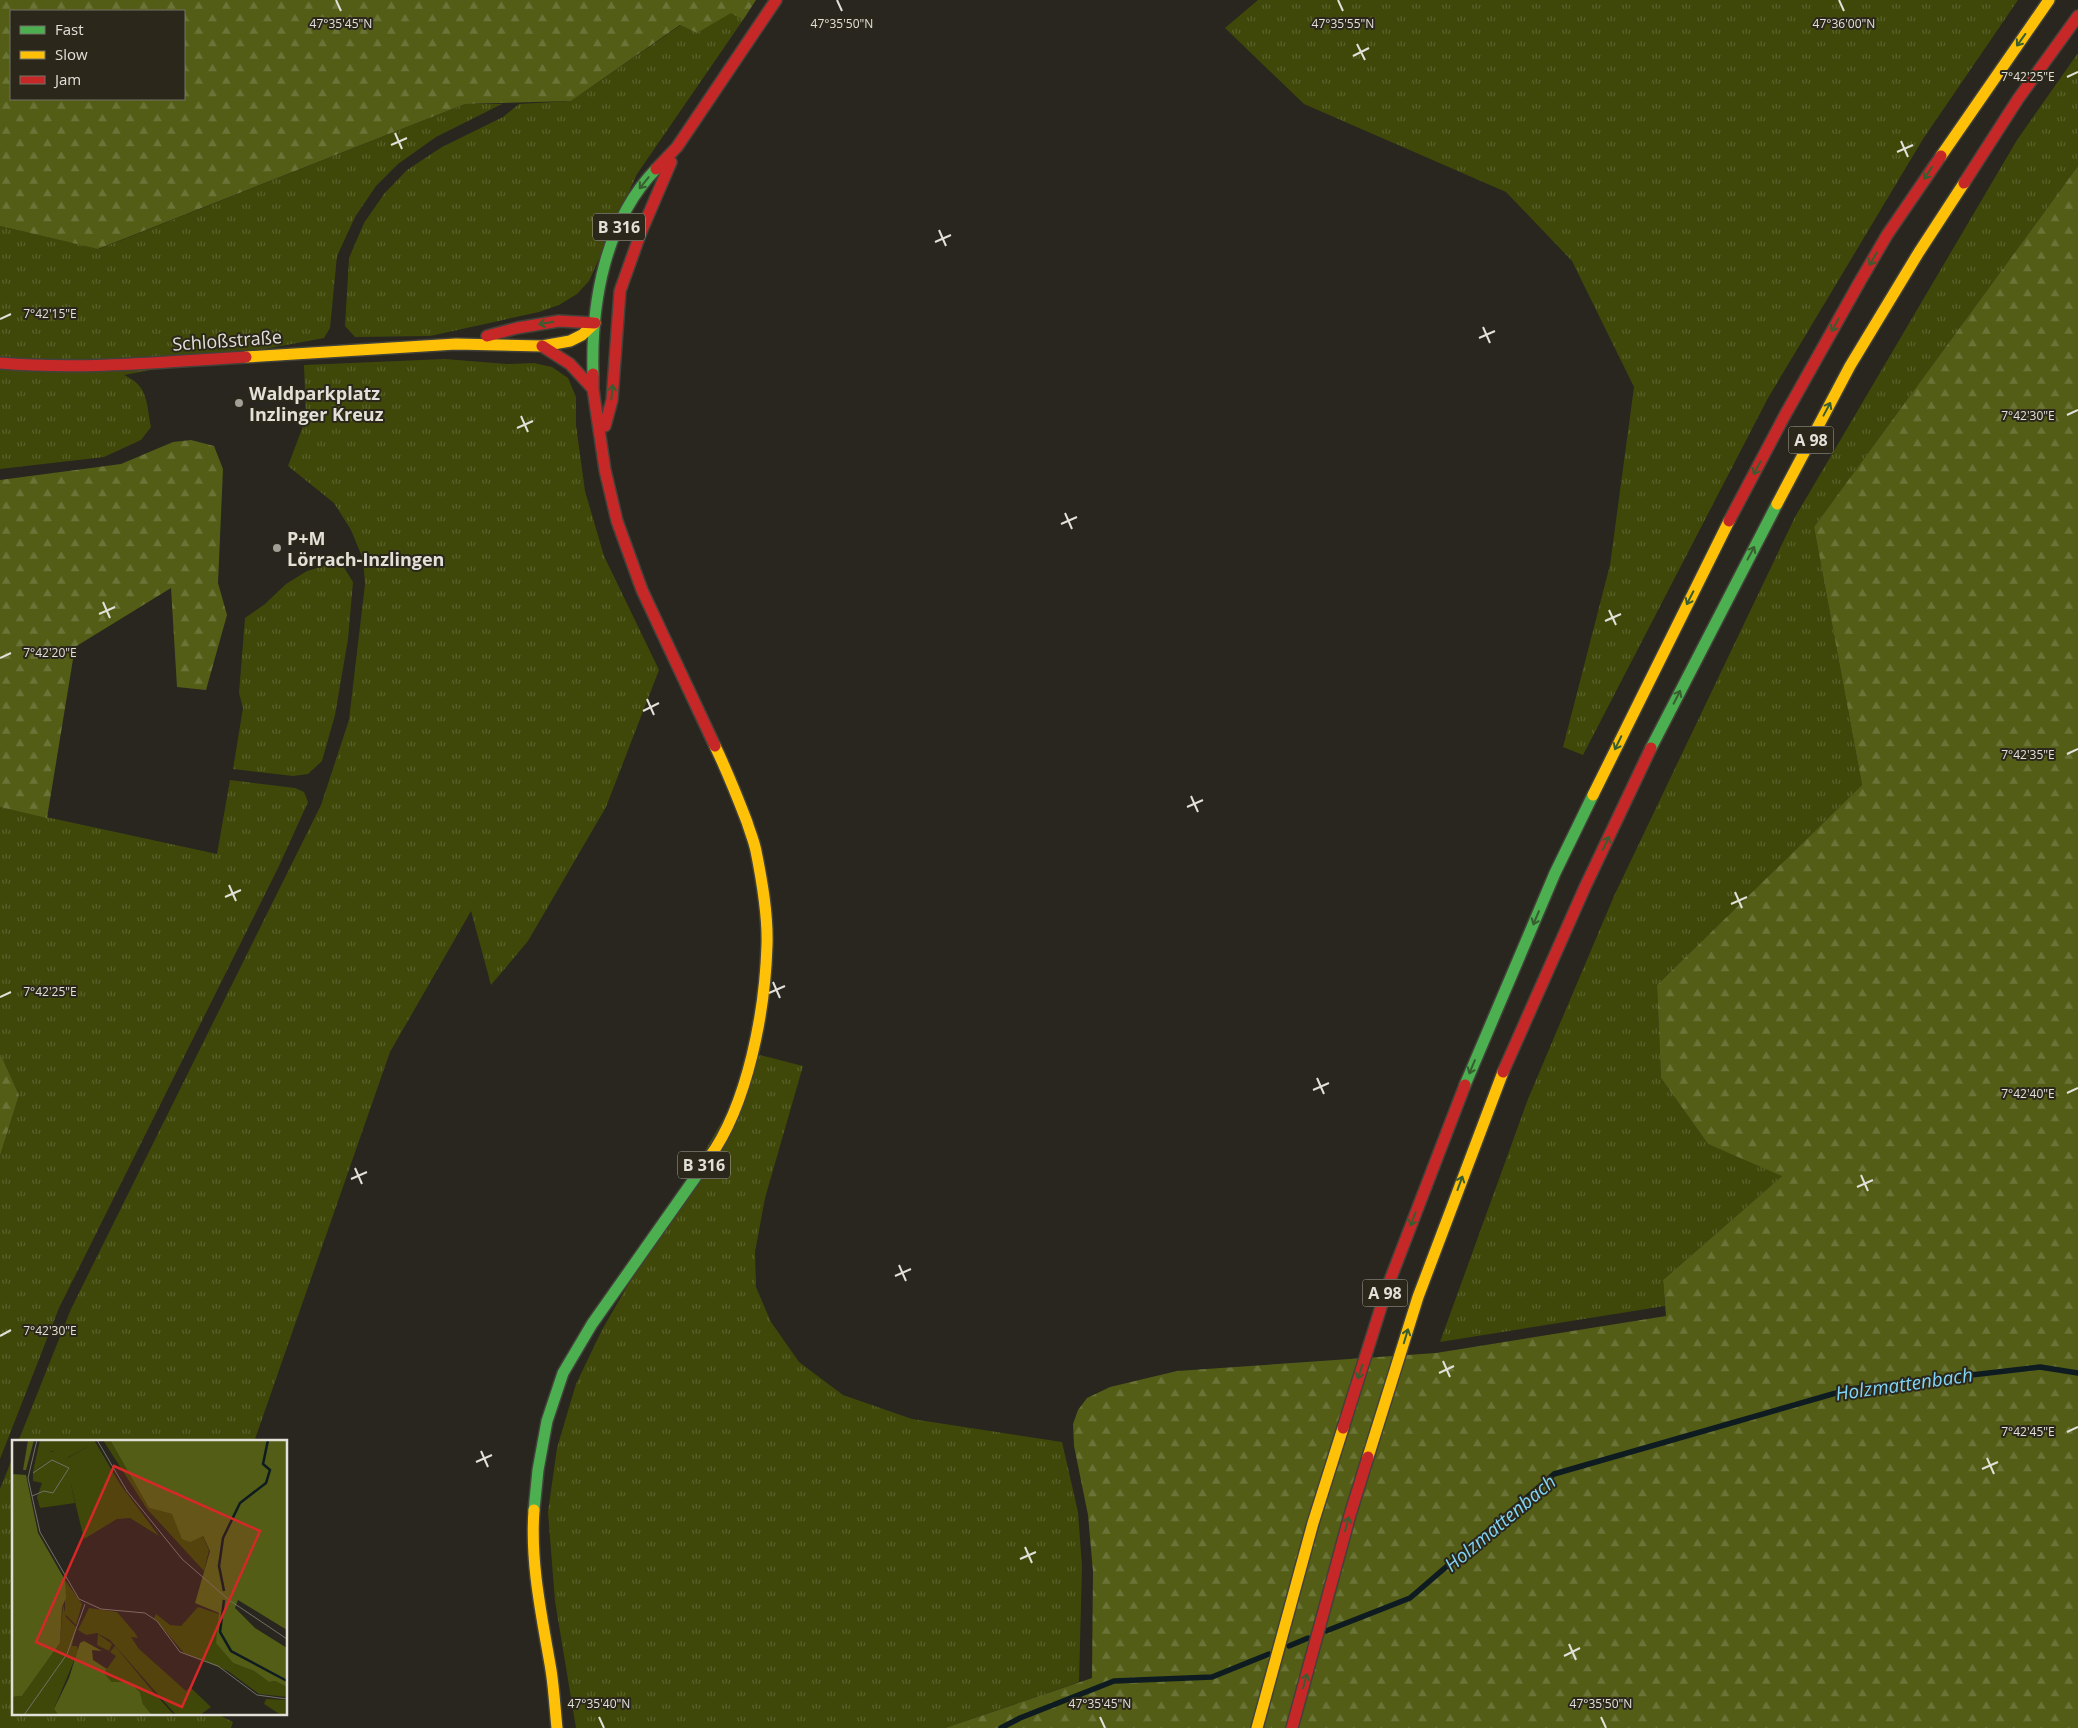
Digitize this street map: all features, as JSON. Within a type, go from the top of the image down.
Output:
[{"type":"main road","name":"B 316","points":[[557,1728],[551,1672],[536,1587],[533,1526],[538,1470],[547,1422],[563,1373],[592,1324],[716,1148],[737,1102],[753,1051],[763,996],[767,944],[763,892],[756,849],[734,786],[630,562],[611,499],[593,389],[592,354],[598,291],[605,263],[627,209],[640,186],[677,147],[776,0]]},
{"type":"main road","name":"A 98","points":[[1257,1728],[1312,1523],[1387,1288],[1467,1079],[1555,873],[1712,554],[1786,415],[1886,235],[1995,75],[2049,0]]},
{"type":"main road","name":"A 98","points":[[1292,1728],[1350,1515],[1418,1297],[1495,1089],[1585,888],[1651,748],[1712,626],[1850,366],[1919,252],[2018,99],[2078,16]]},
{"type":"main road","name":"B 316","points":[[601,439],[612,400],[620,291],[641,232],[677,147]]},
{"type":"main road","points":[[595,323],[607,311],[620,291]]},
{"type":"main road","name":"Schloßstraße","points":[[456,344],[517,328],[559,321],[595,323]]},
{"type":"main road","name":"Schloßstraße","points":[[0,363],[24,365],[130,364],[456,344],[542,346],[570,341],[595,323]]},
{"type":"main road","points":[[542,346],[576,367],[593,389]]},
{"type":"green space","points":[[0,0],[756,0],[743,20],[731,13],[697,33],[680,25],[571,101],[465,104],[98,249],[0,226]]},
{"type":"green space","points":[[1258,0],[2018,0],[1923,139],[1768,398],[1583,755],[1563,747],[1610,565],[1634,387],[1572,261],[1506,192],[1304,104],[1225,28]]},
{"type":"green space","points":[[731,12],[743,20],[637,174],[589,281],[577,294],[559,305],[539,312],[430,336],[355,337],[345,326],[349,258],[364,223],[384,194],[407,170],[442,147],[503,117],[519,104],[571,101],[681,25],[697,33]]},
{"type":"green space","points":[[2078,53],[2078,166],[1814,527],[1862,785],[1657,985],[1661,1078],[1708,1144],[1783,1175],[1663,1280],[1665,1306],[1440,1342],[1528,1099],[1614,896],[1795,517],[2017,140]]},
{"type":"green space","points":[[465,104],[502,104],[436,137],[398,164],[376,186],[355,217],[337,256],[330,328],[324,338],[124,375],[138,384],[147,403],[151,427],[141,440],[104,457],[0,469],[0,226],[99,249]]},
{"type":"green space","points":[[2078,166],[2078,1728],[945,1728],[1092,1678],[1093,1571],[1088,1515],[1074,1446],[1073,1424],[1078,1410],[1087,1398],[1110,1387],[1177,1371],[1436,1353],[1666,1316],[1663,1280],[1782,1176],[1708,1144],[1661,1078],[1657,985],[1862,785],[1814,527]]},
{"type":"green space","points":[[445,359],[507,364],[534,363],[552,367],[568,378],[576,397],[576,425],[585,491],[604,556],[659,670],[606,807],[528,941],[491,985],[471,911],[390,1052],[255,1440],[19,1440],[71,1309],[321,805],[349,720],[365,584],[363,559],[351,530],[334,503],[288,466],[306,418],[304,365]]},
{"type":"green space","points":[[191,440],[214,446],[223,469],[218,583],[227,615],[206,690],[177,687],[171,588],[75,647],[47,818],[0,807],[0,480],[121,464],[173,442]]},
{"type":"green space","points":[[340,561],[353,582],[348,639],[335,715],[322,761],[308,774],[293,776],[233,769],[243,708],[239,693],[245,618],[265,604],[286,584],[307,571]]},
{"type":"green space","points":[[230,780],[295,788],[304,792],[308,802],[279,866],[59,1308],[0,1459],[0,1156],[19,1095],[0,1053],[0,807],[217,854]]},
{"type":"green space","points":[[0,1053],[19,1095],[0,1156]]},
{"type":"green space","points":[[760,1055],[803,1066],[765,1198],[755,1252],[756,1287],[771,1322],[799,1362],[843,1395],[912,1419],[1062,1442],[1078,1512],[1082,1566],[1079,1682],[945,1728],[576,1728],[555,1601],[548,1512],[557,1448],[576,1384],[602,1330]]},
{"type":"green space","points":[[12,1459],[12,1716],[221,1716],[233,1722],[231,1728],[0,1728],[0,1489]]},
{"type":"waterway","name":"Holzmattenbach","points":[[1326,1631],[1410,1598],[1554,1474],[1850,1389],[2040,1367],[2078,1373]]},
{"type":"waterway","name":"Holzmattenbach","points":[[1289,1646],[1308,1638]]},
{"type":"waterway","name":"Holzmattenbach","points":[[1001,1728],[1020,1718],[1114,1681],[1212,1677],[1269,1654]]},
{"type":"traffic: fast","points":[[593,374],[595,319],[605,264],[613,238],[624,213],[656,169]]},
{"type":"traffic: fast","points":[[1651,748],[1777,504]]},
{"type":"traffic: fast","points":[[1465,1085],[1555,873],[1593,795]]},
{"type":"traffic: fast","points":[[534,1510],[538,1470],[547,1421],[563,1373],[592,1324],[709,1158]]},
{"type":"traffic: slow","points":[[1941,156],[2049,0]]},
{"type":"traffic: slow","points":[[1777,504],[1850,366],[1919,252],[1964,183]]},
{"type":"traffic: slow","points":[[246,357],[456,344],[542,346],[570,341],[582,335],[595,323]]},
{"type":"traffic: slow","points":[[1593,795],[1729,521]]},
{"type":"traffic: slow","points":[[709,1158],[723,1136],[734,1111],[752,1056],[763,999],[767,945],[767,921],[755,847],[728,774],[715,746]]},
{"type":"traffic: slow","points":[[1368,1457],[1418,1297],[1503,1072]]},
{"type":"traffic: slow","points":[[1257,1728],[1313,1523],[1343,1428]]},
{"type":"traffic: slow","points":[[534,1510],[535,1570],[552,1677],[557,1728]]},
{"type":"traffic: jam","points":[[656,169],[677,147],[776,0]]},
{"type":"traffic: jam","points":[[1964,183],[2018,99],[2078,16]]},
{"type":"traffic: jam","points":[[1729,521],[1785,415],[1859,283],[1887,235],[1941,156]]},
{"type":"traffic: jam","points":[[605,426],[612,400],[620,291],[641,232],[671,162]]},
{"type":"traffic: jam","points":[[487,336],[517,328],[559,321],[595,323]]},
{"type":"traffic: jam","points":[[542,346],[570,364],[593,389]]},
{"type":"traffic: jam","points":[[0,363],[62,366],[246,357]]},
{"type":"traffic: jam","points":[[593,374],[593,389],[605,470],[617,521],[642,590],[715,746]]},
{"type":"traffic: jam","points":[[1503,1072],[1585,887],[1651,748]]},
{"type":"traffic: jam","points":[[1343,1428],[1387,1288],[1465,1085]]},
{"type":"traffic: jam","points":[[1292,1728],[1350,1515],[1368,1457]]},
{"type":"place","name":"Waldparkplatz Inzlinger Kreuz","points":[[239,403]]},
{"type":"place","name":"P+M Lörrach-Inzlingen","points":[[277,548]]}]
